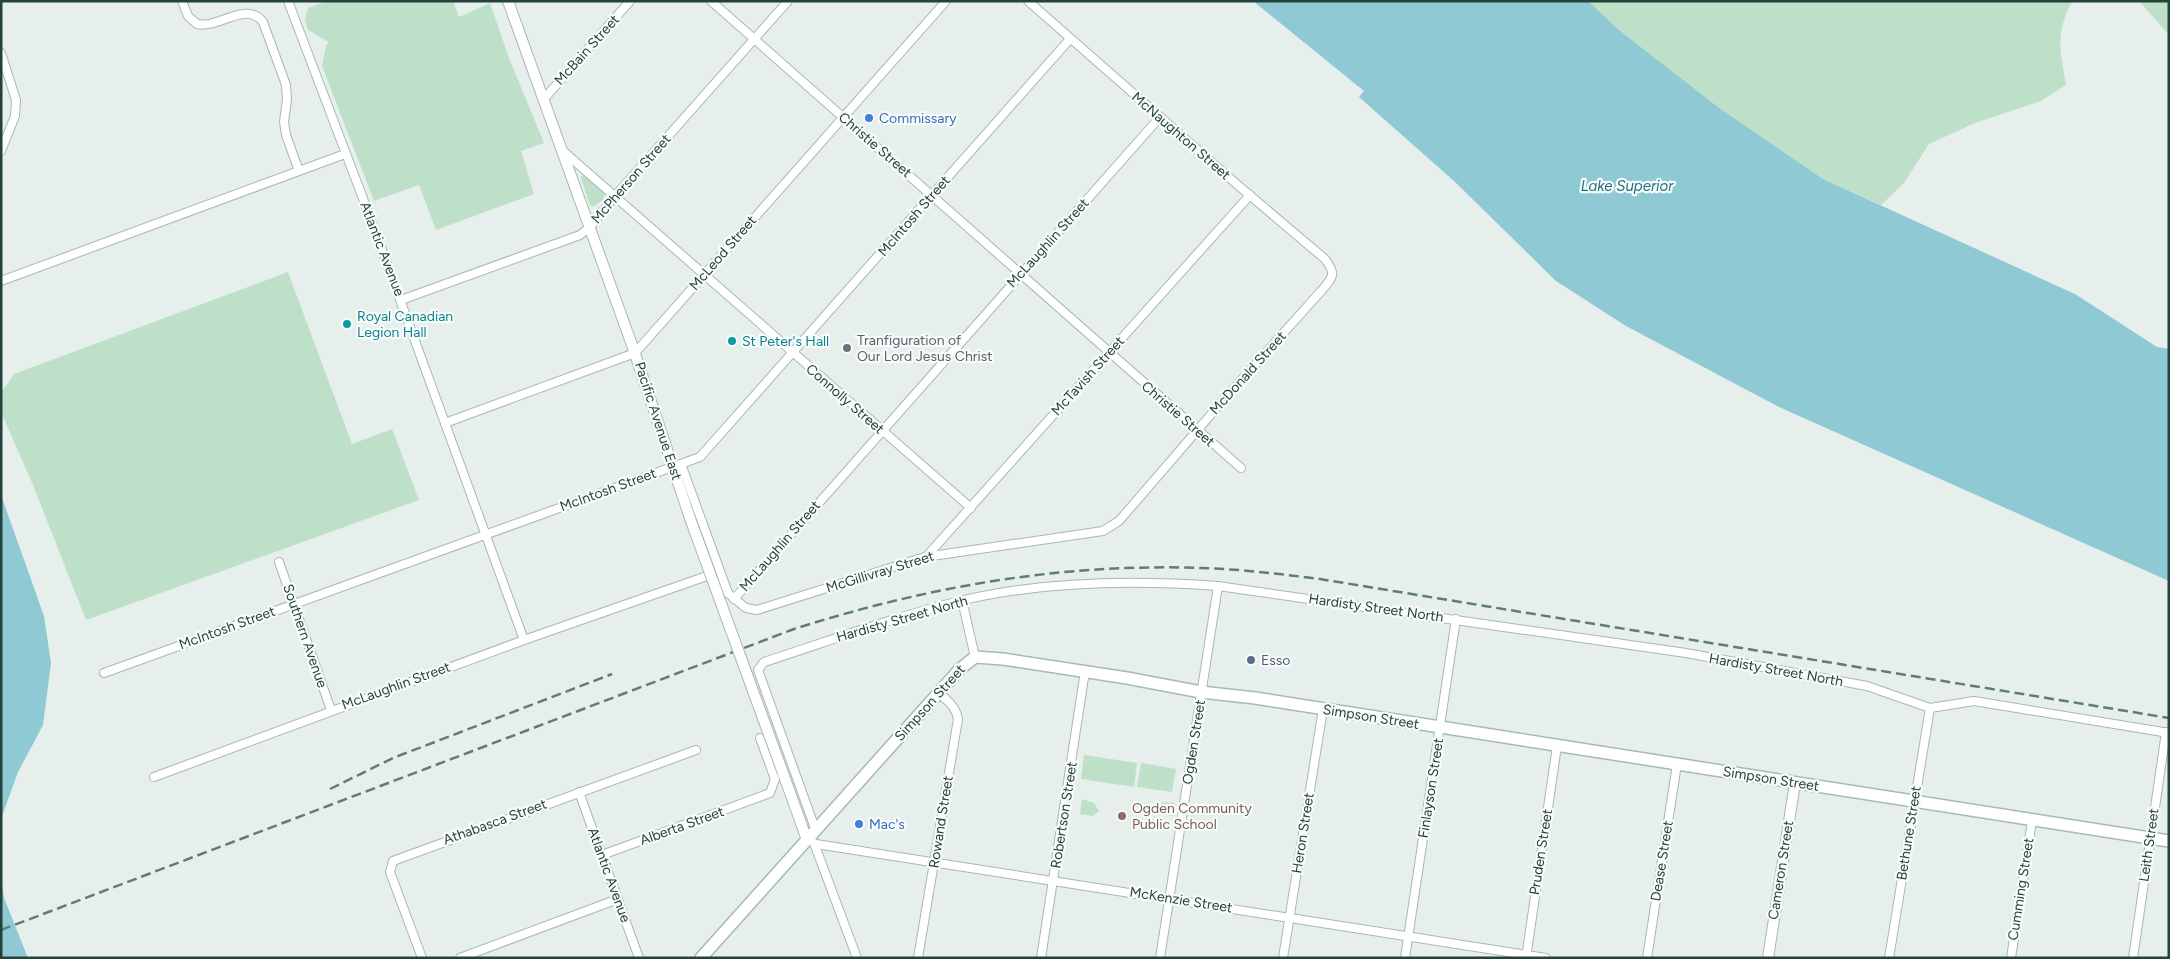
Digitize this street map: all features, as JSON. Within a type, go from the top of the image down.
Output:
[{"type":"main road","name":"Simpson Street","points":[[701,958],[812,842],[816,831],[960,669],[975,657],[1003,659],[1085,671],[1202,692],[1323,709],[2169,841]]},
{"type":"street","points":[[182,1],[188,16],[197,24],[210,24],[248,13],[259,17],[263,22],[286,84],[287,99],[284,122],[286,135],[300,171]]},
{"type":"street","name":"Atlantic Avenue","points":[[288,1],[401,300],[524,640]]},
{"type":"street","name":"Pacific Avenue East","points":[[508,1],[677,465],[692,522],[783,773],[812,842]]},
{"type":"street","name":"McBain Street","points":[[543,100],[630,1]]},
{"type":"street","name":"Christie Street","points":[[711,1],[1108,353],[1241,468]]},
{"type":"street","name":"McPherson Street","points":[[401,300],[580,235],[788,1]]},
{"type":"street","name":"McLeod Street","points":[[445,423],[635,353],[946,1]]},
{"type":"street","name":"McNaughton Street","points":[[1028,1],[1325,258],[1333,269]]},
{"type":"street","name":"McIntosh Street","points":[[104,673],[700,457],[1070,39]]},
{"type":"street","points":[[1,53],[16,100],[15,116],[1,151]]},
{"type":"street","name":"McLaughlin Street","points":[[154,777],[330,710],[707,576],[731,597],[882,431],[1160,117]]},
{"type":"street","name":"Connolly Street","points":[[562,150],[971,508]]},
{"type":"street","points":[[1,281],[345,154]]},
{"type":"street","name":"McTavish Street","points":[[925,557],[1250,195]]},
{"type":"street","name":"McDonald Street","points":[[1119,521],[1322,290],[1333,275],[1333,269]]},
{"type":"street","points":[[677,465],[731,597]]},
{"type":"street","name":"McGillivray Street","points":[[731,597],[746,608],[756,610],[925,557],[1103,531],[1119,521]]},
{"type":"street","name":"Southern Avenue","points":[[278,562],[330,710]]},
{"type":"street","name":"Hardisty Street North","points":[[816,831],[761,679],[758,670],[760,665],[764,662],[918,612],[962,600],[1013,592],[1118,583],[1180,583],[1218,586],[1456,619],[1686,653],[1867,686],[1930,708],[1974,701],[2167,733]]},
{"type":"street","name":"Ogden Street","points":[[1160,958],[1218,586]]},
{"type":"street","points":[[962,600],[975,657]]},
{"type":"street","name":"Finlayson Street","points":[[1405,958],[1456,619]]},
{"type":"street","name":"Robertson Street","points":[[1041,958],[1085,671]]},
{"type":"street","name":"Rowand Street","points":[[918,958],[958,719],[952,705],[940,693]]},
{"type":"street","name":"Bethune Street","points":[[1889,958],[1913,802],[1930,708]]},
{"type":"street","name":"Heron Street","points":[[1283,958],[1323,709]]},
{"type":"street","name":"Leith Street","points":[[2133,958],[2167,733]]},
{"type":"street","name":"Alberta Street","points":[[602,855],[770,793],[775,779],[760,738]]},
{"type":"street","name":"Pruden Street","points":[[1526,956],[1557,746]]},
{"type":"street","name":"Athabasca Street","points":[[422,958],[390,872],[393,860],[696,750]]},
{"type":"street","name":"Dease Street","points":[[1647,958],[1677,764]]},
{"type":"street","name":"Cameron Street","points":[[1768,958],[1795,783]]},
{"type":"street","name":"Atlantic Avenue","points":[[579,792],[639,958]]},
{"type":"street","name":"Cumming Street","points":[[2011,958],[2032,821]]},
{"type":"street","points":[[812,842],[857,958]]},
{"type":"street","name":"McKenzie Street","points":[[812,842],[934,863],[1409,935],[1546,958]]},
{"type":"street","points":[[460,958],[618,899]]},
{"type":"green space","points":[[327,1],[453,1],[459,17],[490,3],[509,58],[544,143],[521,151],[534,194],[436,230],[419,185],[374,201],[322,66],[326,46],[329,42],[308,30],[305,20],[308,8]]},
{"type":"green space","points":[[1588,1],[2072,1],[2063,24],[2060,43],[2066,85],[2041,101],[1975,123],[1929,144],[1904,183],[1881,205],[1823,179],[1718,107],[1619,30]]},
{"type":"green space","points":[[2139,1],[2169,1],[2169,35]]},
{"type":"green space","points":[[582,175],[598,184],[603,191],[604,199],[593,207],[590,205],[581,178]]},
{"type":"green space","points":[[288,272],[352,444],[392,429],[419,500],[86,620],[33,485],[1,412],[1,393],[14,374]]},
{"type":"green space","points":[[1084,755],[1137,763],[1134,787],[1081,779]]},
{"type":"green space","points":[[1141,763],[1176,769],[1172,792],[1137,787]]},
{"type":"green space","points":[[1082,799],[1094,803],[1099,811],[1093,816],[1080,814]]},
{"type":"green space","points":[[1165,802],[1175,803],[1173,816],[1155,813],[1157,804]]},
{"type":"water","name":"Lake Superior","points":[[1253,1],[1588,1],[1619,30],[1718,107],[1823,179],[2075,294],[2157,347],[2169,349],[2169,581],[1779,407],[1626,326],[1556,281],[1454,181],[1359,97],[1364,91]]},
{"type":"water","points":[[1,495],[44,616],[51,663],[43,725],[18,772],[1,819]]},
{"type":"water","points":[[1,876],[4,898],[28,958],[1,958]]},
{"type":"railway","points":[[1,930],[794,629],[844,614],[944,590],[1045,574],[1148,567],[1245,571],[1320,579],[2169,718]]},
{"type":"railway","points":[[330,789],[393,758],[612,674]]},
{"type":"place","name":"Commissary","points":[[869,118]]},
{"type":"place","name":"Royal Canadian Legion Hall","points":[[347,324]]},
{"type":"place","name":"St Peter's Hall","points":[[732,341]]},
{"type":"place","name":"Tranfiguration of Our Lord Jesus Christ","points":[[847,348]]},
{"type":"place","name":"Esso","points":[[1251,660]]},
{"type":"place","name":"Ogden Community Public School","points":[[1122,816]]},
{"type":"place","name":"Mac's","points":[[859,824]]}]
